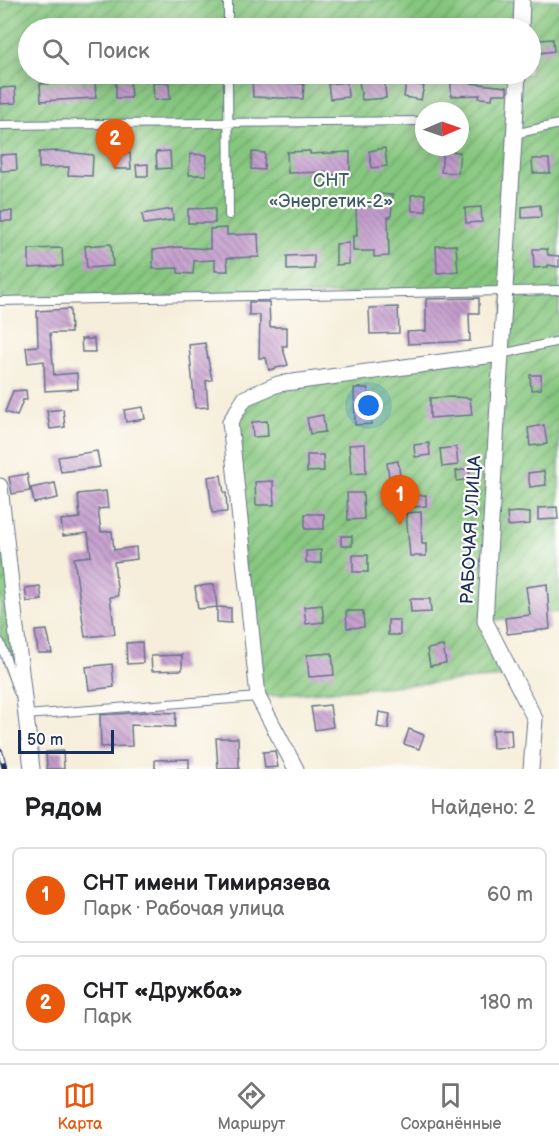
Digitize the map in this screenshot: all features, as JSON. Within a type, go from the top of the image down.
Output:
[{"type":"street","points":[[521,18],[522,0]]},
{"type":"street","name":"РАБОЧАЯ УЛИЦА","points":[[517,84],[486,621],[535,719],[531,769]]},
{"type":"street","points":[[296,769],[258,697],[230,422],[245,398],[278,384],[501,354]]},
{"type":"street","points":[[0,486],[32,769]]},
{"type":"lane","points":[[228,0],[228,18]]},
{"type":"lane","points":[[228,84],[229,215]]},
{"type":"lane","points":[[0,126],[415,121]]},
{"type":"lane","points":[[514,134],[559,124]]},
{"type":"lane","points":[[0,301],[559,290]]},
{"type":"lane","points":[[501,354],[559,341]]},
{"type":"lane","points":[[0,642],[26,715],[258,697]]},
{"type":"green space","name":"СНТ «Энергетик-2»","points":[[0,0],[559,0],[559,612],[486,621],[514,676],[258,697],[230,422],[245,398],[278,384],[501,354],[505,291],[0,301]]},
{"type":"green space","points":[[0,486],[26,715],[0,642]]},
{"type":"building","points":[[553,39],[554,51],[541,53],[541,40]]},
{"type":"building","points":[[40,84],[95,84],[96,98],[41,101]]},
{"type":"building","points":[[116,84],[130,84],[131,98],[116,98]]},
{"type":"building","points":[[153,84],[169,84],[170,99],[154,100]]},
{"type":"building","points":[[252,84],[304,84],[303,99],[253,97]]},
{"type":"building","points":[[328,84],[347,84],[348,97],[330,99]]},
{"type":"building","points":[[359,84],[385,84],[386,98],[362,100]]},
{"type":"building","points":[[406,84],[424,86],[421,100],[404,97]]},
{"type":"building","points":[[451,84],[507,87],[507,94],[493,94],[492,99],[479,98],[480,95],[451,96]]},
{"type":"building","points":[[15,87],[16,103],[0,104],[0,88]]},
{"type":"building","points":[[385,148],[387,166],[372,168],[369,151]]},
{"type":"building","points":[[57,151],[93,155],[92,176],[68,175],[69,167],[39,168],[39,152]]},
{"type":"building","points":[[170,151],[171,168],[157,169],[156,152]]},
{"type":"building","points":[[310,151],[310,154],[350,152],[350,174],[288,173],[287,152]]},
{"type":"building","points":[[252,152],[265,153],[264,170],[251,169]]},
{"type":"building","points":[[130,153],[131,169],[114,169],[113,154]]},
{"type":"building","points":[[16,154],[17,170],[1,171],[0,155]]},
{"type":"building","points":[[190,154],[207,155],[206,175],[189,175]]},
{"type":"building","points":[[443,156],[460,156],[458,173],[441,172]]},
{"type":"building","points":[[532,159],[549,159],[550,173],[533,173]]},
{"type":"building","points":[[148,164],[148,176],[137,176],[136,165]]},
{"type":"building","points":[[378,194],[393,195],[391,217],[388,217],[389,256],[374,257],[374,251],[353,251],[353,236],[357,236],[356,207],[378,206]]},
{"type":"building","points":[[425,194],[426,211],[412,211],[411,195]]},
{"type":"building","points":[[540,205],[541,217],[522,218],[522,207]]},
{"type":"building","points":[[481,207],[482,222],[466,223],[465,208]]},
{"type":"building","points":[[215,208],[215,223],[188,223],[188,209]]},
{"type":"building","points":[[172,209],[173,220],[144,224],[142,214]]},
{"type":"building","points":[[1,211],[12,211],[12,221],[1,221]]},
{"type":"building","points":[[227,228],[227,235],[258,234],[259,257],[227,258],[228,271],[215,271],[215,260],[194,261],[193,274],[178,273],[178,268],[153,269],[153,250],[179,247],[210,249],[210,229]]},
{"type":"building","points":[[349,243],[349,264],[336,265],[336,244]]},
{"type":"building","points":[[111,244],[113,266],[87,268],[85,246]]},
{"type":"building","points":[[456,245],[458,271],[437,273],[436,246]]},
{"type":"building","points":[[62,248],[63,266],[29,268],[29,249]]},
{"type":"building","points":[[533,249],[547,249],[548,255],[559,256],[559,267],[548,265],[548,267],[534,268]]},
{"type":"building","points":[[314,255],[314,269],[287,270],[287,256]]},
{"type":"building","points":[[479,298],[479,313],[469,313],[470,341],[408,344],[407,332],[426,331],[426,299]]},
{"type":"building","points":[[249,302],[269,302],[270,327],[287,327],[287,346],[282,346],[288,365],[269,370],[266,358],[259,358],[260,315],[249,315]]},
{"type":"building","points":[[398,307],[399,333],[370,334],[369,308]]},
{"type":"building","points":[[70,309],[71,333],[50,333],[54,375],[77,373],[78,389],[45,391],[44,361],[28,363],[26,347],[38,346],[37,311]]},
{"type":"building","points":[[81,339],[94,339],[95,352],[82,352]]},
{"type":"building","points":[[205,343],[212,380],[206,381],[208,407],[195,408],[189,345]]},
{"type":"building","points":[[530,375],[541,375],[541,389],[531,390]]},
{"type":"building","points":[[354,388],[368,388],[371,424],[355,425]]},
{"type":"building","points":[[26,390],[27,400],[23,400],[17,416],[5,412],[13,391]]},
{"type":"building","points":[[430,398],[470,398],[472,415],[430,418]]},
{"type":"building","points":[[143,407],[145,419],[126,422],[124,410]]},
{"type":"building","points":[[63,409],[65,427],[50,429],[47,411]]},
{"type":"building","points":[[323,415],[325,432],[310,434],[307,418]]},
{"type":"building","points":[[267,421],[268,436],[253,437],[252,422]]},
{"type":"building","points":[[544,425],[547,444],[530,446],[528,428]]},
{"type":"building","points":[[429,443],[430,455],[415,457],[414,445]]},
{"type":"building","points":[[365,444],[366,473],[351,474],[349,445]]},
{"type":"building","points":[[456,447],[458,465],[442,467],[440,449]]},
{"type":"building","points":[[97,451],[100,467],[61,472],[58,457]]},
{"type":"building","points":[[307,455],[323,455],[324,471],[307,472]]},
{"type":"building","points":[[398,461],[400,475],[389,477],[387,463]]},
{"type":"building","points":[[469,469],[470,479],[457,481],[456,471]]},
{"type":"building","points":[[544,471],[546,485],[530,487],[528,473]]},
{"type":"building","points":[[27,474],[30,491],[12,494],[9,477]]},
{"type":"building","points":[[221,475],[224,493],[226,493],[227,512],[212,513],[208,477]]},
{"type":"building","points":[[273,481],[274,505],[256,505],[255,482]]},
{"type":"building","points":[[55,483],[58,498],[34,503],[31,488]]},
{"type":"building","points":[[106,491],[108,508],[98,509],[101,532],[112,531],[114,550],[136,547],[137,559],[114,562],[118,596],[110,597],[115,634],[85,637],[74,558],[91,556],[88,533],[63,536],[61,520],[80,518],[78,494]]},
{"type":"building","points":[[347,493],[363,493],[364,519],[348,520]]},
{"type":"building","points":[[426,495],[426,506],[413,507],[412,496]]},
{"type":"building","points":[[557,507],[558,519],[538,520],[538,508]]},
{"type":"building","points":[[421,512],[422,544],[426,544],[426,556],[410,556],[406,513]]},
{"type":"building","points":[[507,513],[530,513],[530,524],[508,526]]},
{"type":"building","points":[[305,514],[324,514],[324,529],[305,529]]},
{"type":"building","points":[[341,536],[352,536],[352,546],[341,546]]},
{"type":"building","points":[[321,550],[321,563],[306,563],[306,551]]},
{"type":"building","points":[[353,555],[368,555],[368,572],[353,572]]},
{"type":"building","points":[[214,584],[217,607],[198,609],[195,587]]},
{"type":"building","points":[[547,584],[550,629],[507,634],[505,618],[530,615],[526,587]]},
{"type":"building","points":[[40,586],[42,600],[27,602],[25,588]]},
{"type":"building","points":[[410,599],[430,599],[431,612],[411,613]]},
{"type":"building","points":[[322,605],[324,622],[306,624],[304,607]]},
{"type":"building","points":[[217,607],[231,608],[231,623],[217,622]]},
{"type":"building","points":[[346,611],[363,611],[364,627],[347,628]]},
{"type":"building","points":[[388,620],[400,620],[400,635],[388,635]]},
{"type":"building","points":[[47,630],[52,653],[38,653],[35,631]]},
{"type":"building","points":[[142,642],[143,663],[127,664],[126,643]]},
{"type":"building","points":[[443,646],[446,663],[430,666],[427,649]]},
{"type":"building","points":[[332,653],[334,675],[309,677],[307,655]]},
{"type":"building","points":[[182,655],[182,670],[152,671],[151,656]]},
{"type":"building","points":[[112,664],[114,687],[89,690],[86,667]]},
{"type":"building","points":[[330,705],[333,727],[315,730],[311,707]]},
{"type":"building","points":[[379,712],[390,714],[388,729],[377,727]]},
{"type":"building","points":[[176,713],[175,727],[131,725],[132,746],[101,747],[100,715]]},
{"type":"building","points":[[409,729],[424,735],[419,749],[404,744]]},
{"type":"building","points":[[511,729],[512,747],[493,748],[492,730]]},
{"type":"building","points":[[216,738],[238,738],[239,769],[218,769]]},
{"type":"building","points":[[63,751],[64,769],[47,769],[46,752]]},
{"type":"building","points":[[275,751],[278,767],[265,768],[263,752]]},
{"type":"building","points":[[189,759],[189,769],[155,769],[155,760]]},
{"type":"railway","points":[[0,751],[5,769]]},
{"type":"place","name":"СНТ «Дружба»","points":[[115,169]]},
{"type":"place","name":"СНТ имени Тимирязева","points":[[400,525]]}]
